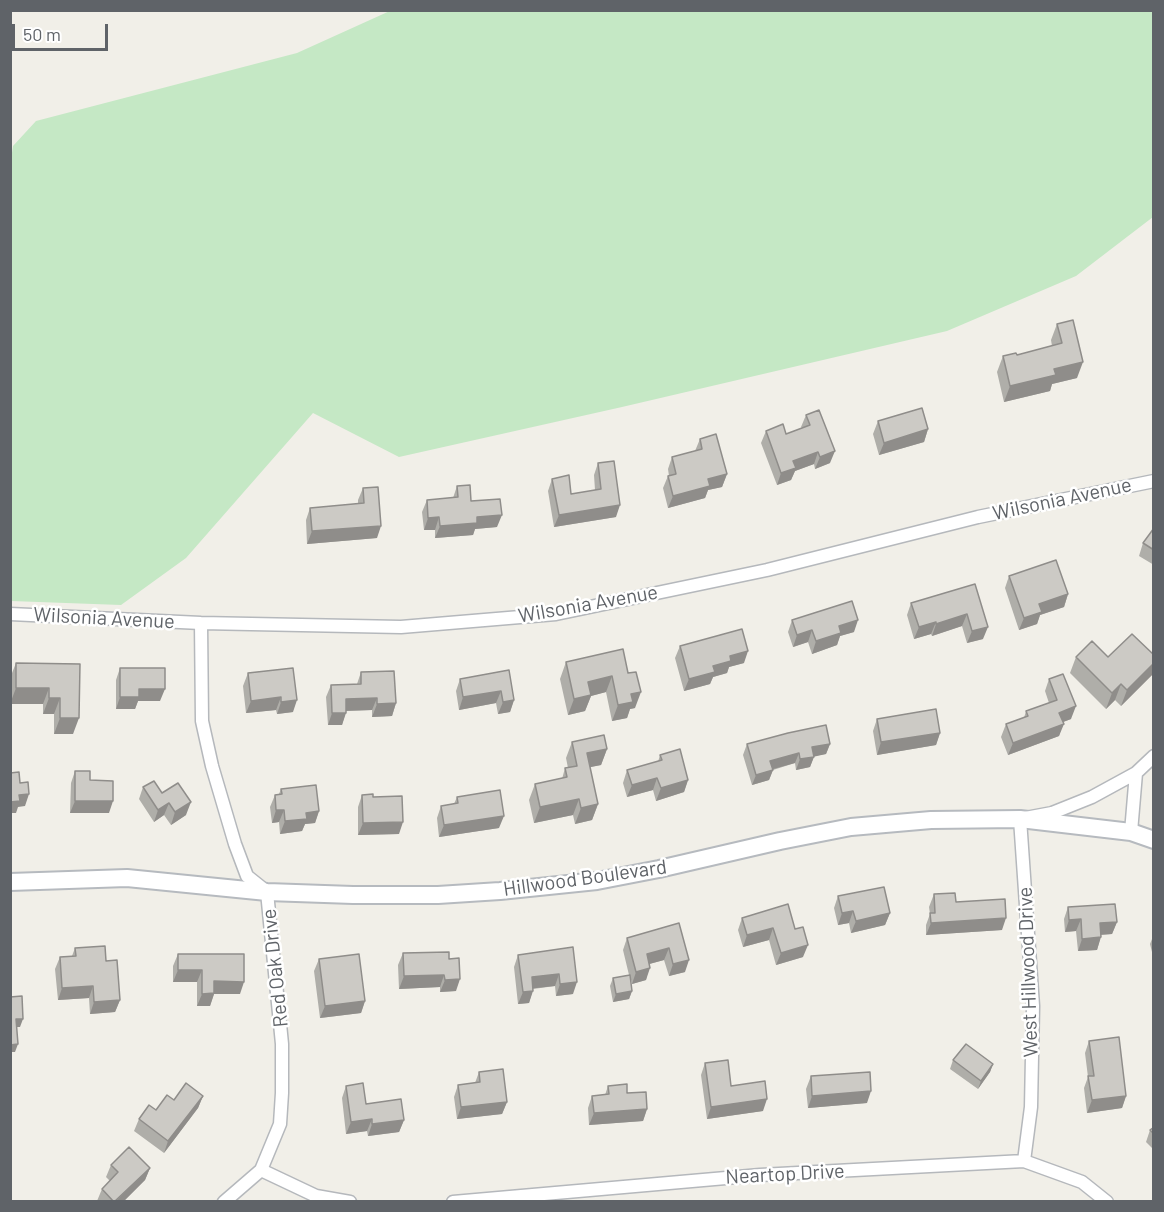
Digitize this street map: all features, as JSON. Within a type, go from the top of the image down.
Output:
[{"type":"street","name":"Wilsonia Avenue","points":[[10,614],[201,623],[401,627],[556,614],[767,570],[978,517],[1154,481]]},
{"type":"street","name":"Red Oak Drive","points":[[201,623],[202,721],[212,765],[235,844],[247,876],[267,892],[282,1044],[282,1093],[279,1124],[261,1170],[224,1202]]},
{"type":"street","points":[[1020,819],[1052,813],[1092,797],[1136,773],[1154,756]]},
{"type":"street","points":[[1131,832],[1136,773]]},
{"type":"street","name":"Hillwood Boulevard","points":[[10,882],[127,878],[267,892],[438,895],[597,881],[850,827],[931,820],[1020,819],[1131,832],[1154,840]]},
{"type":"street","name":"West Hillwood Drive","points":[[1020,819],[1034,1006],[1031,1107],[1024,1161]]},
{"type":"street","name":"Neartop Drive","points":[[453,1202],[760,1174],[1024,1161],[1082,1182],[1107,1202]]},
{"type":"street","points":[[261,1170],[316,1196],[350,1202]]},
{"type":"green space","points":[[392,10],[1153,11],[1153,217],[1076,276],[947,331],[622,407],[399,457],[313,413],[186,558],[121,605],[11,601],[10,166],[13,146],[36,121],[297,53]]},
{"type":"building","points":[[1073,320],[1083,362],[1054,369],[1056,375],[1010,386],[1003,356],[1016,353],[1017,355],[1062,343],[1057,324]]},
{"type":"building","points":[[922,408],[928,429],[884,443],[878,421]]},
{"type":"building","points":[[819,410],[835,451],[820,457],[818,452],[793,461],[796,468],[781,473],[766,431],[783,424],[786,434],[810,425],[806,415]]},
{"type":"building","points":[[716,434],[727,474],[708,479],[710,486],[673,496],[668,476],[676,474],[672,457],[702,449],[700,439]]},
{"type":"building","points":[[614,461],[620,505],[559,515],[552,479],[569,475],[571,494],[601,489],[598,463]]},
{"type":"building","points":[[470,485],[471,501],[500,499],[502,515],[477,517],[477,523],[440,526],[439,517],[428,518],[427,500],[458,497],[457,486]]},
{"type":"building","points":[[378,487],[381,526],[312,531],[310,508],[364,503],[363,488]]},
{"type":"building","points":[[1154,528],[1154,550],[1143,543]]},
{"type":"building","points":[[1056,560],[1068,594],[1039,604],[1042,612],[1024,618],[1009,576]]},
{"type":"building","points":[[975,584],[988,627],[972,631],[967,614],[919,627],[911,603]]},
{"type":"building","points":[[852,601],[858,620],[839,626],[841,633],[816,641],[812,630],[797,635],[792,620]]},
{"type":"building","points":[[742,629],[748,651],[730,656],[731,661],[713,666],[715,672],[689,679],[680,646]]},
{"type":"building","points":[[1132,634],[1154,655],[1154,663],[1127,690],[1121,684],[1112,693],[1076,657],[1092,641],[1108,657]]},
{"type":"building","points":[[623,649],[628,673],[636,672],[641,692],[631,694],[633,702],[618,705],[612,676],[588,682],[591,695],[574,699],[566,662]]},
{"type":"building","points":[[16,663],[80,664],[79,718],[60,718],[60,698],[49,698],[49,688],[16,688]]},
{"type":"building","points":[[120,668],[165,668],[165,689],[139,689],[139,697],[120,697]]},
{"type":"building","points":[[293,668],[297,700],[281,702],[281,697],[251,701],[248,673]]},
{"type":"building","points":[[509,670],[514,700],[503,702],[501,691],[463,697],[460,679]]},
{"type":"building","points":[[394,671],[396,703],[377,704],[377,698],[346,699],[346,713],[332,713],[331,685],[361,684],[361,672]]},
{"type":"building","points":[[1063,674],[1076,706],[1059,713],[1064,724],[1013,743],[1006,724],[1028,716],[1026,711],[1057,700],[1049,679]]},
{"type":"building","points":[[936,709],[940,733],[881,742],[877,719]]},
{"type":"building","points":[[826,725],[830,744],[812,747],[814,757],[800,759],[799,753],[770,761],[773,770],[756,775],[747,744]]},
{"type":"building","points":[[604,735],[607,749],[587,753],[598,804],[581,808],[579,799],[540,807],[535,784],[567,777],[565,768],[577,766],[572,742]]},
{"type":"building","points":[[680,749],[688,780],[661,788],[657,778],[632,785],[627,770],[662,760],[660,755]]},
{"type":"building","points":[[75,771],[90,771],[90,780],[113,781],[113,801],[75,801]]},
{"type":"building","points":[[19,772],[20,783],[28,782],[29,794],[19,795],[20,801],[10,802],[10,773]]},
{"type":"building","points":[[154,781],[162,793],[178,783],[191,802],[175,812],[169,803],[158,810],[143,787]]},
{"type":"building","points":[[316,785],[319,811],[306,813],[307,819],[285,821],[284,810],[276,810],[275,795],[282,794],[281,789]]},
{"type":"building","points":[[500,790],[504,816],[444,825],[441,806],[458,803],[457,797]]},
{"type":"building","points":[[373,794],[373,797],[402,796],[403,822],[363,823],[362,795]]},
{"type":"building","points":[[884,887],[890,913],[856,921],[853,911],[842,913],[838,896]]},
{"type":"building","points":[[955,893],[956,902],[1005,899],[1006,918],[931,923],[930,913],[935,913],[934,894]]},
{"type":"building","points":[[788,904],[795,929],[803,927],[808,945],[781,953],[773,928],[747,935],[742,918]]},
{"type":"building","points":[[1115,904],[1117,922],[1100,923],[1101,937],[1082,939],[1081,919],[1069,920],[1068,907]]},
{"type":"building","points":[[679,923],[689,960],[673,964],[669,948],[647,954],[650,968],[636,972],[627,938]]},
{"type":"building","points":[[105,946],[106,961],[117,960],[120,1000],[94,1002],[93,986],[62,988],[60,957],[76,956],[75,948]]},
{"type":"building","points":[[573,947],[577,982],[560,984],[559,974],[532,977],[533,991],[523,992],[518,955]]},
{"type":"building","points":[[449,952],[449,959],[459,958],[460,979],[445,980],[444,975],[404,976],[403,953]]},
{"type":"building","points":[[178,954],[244,954],[244,982],[214,981],[214,993],[202,994],[202,970],[178,970]]},
{"type":"building","points":[[359,954],[365,1001],[325,1006],[319,959]]},
{"type":"building","points":[[630,975],[632,991],[616,994],[613,978]]},
{"type":"building","points":[[22,996],[23,1019],[16,1019],[18,1044],[10,1045],[10,997]]},
{"type":"building","points":[[1119,1037],[1126,1096],[1092,1100],[1088,1076],[1094,1076],[1089,1041]]},
{"type":"building","points":[[966,1044],[993,1064],[981,1081],[953,1060]]},
{"type":"building","points":[[728,1060],[731,1086],[765,1081],[767,1099],[711,1107],[705,1063]]},
{"type":"building","points":[[503,1069],[507,1102],[461,1107],[458,1085],[480,1082],[479,1072]]},
{"type":"building","points":[[870,1072],[871,1091],[812,1096],[811,1076]]},
{"type":"building","points":[[186,1083],[203,1096],[168,1141],[139,1119],[149,1105],[156,1110],[167,1095],[174,1100]]},
{"type":"building","points":[[363,1083],[366,1104],[401,1099],[404,1120],[372,1124],[372,1119],[351,1122],[346,1086]]},
{"type":"building","points":[[627,1084],[627,1093],[646,1092],[647,1109],[594,1113],[592,1096],[609,1094],[608,1086]]},
{"type":"building","points":[[129,1147],[150,1168],[114,1202],[102,1189],[118,1172],[111,1165]]}]
